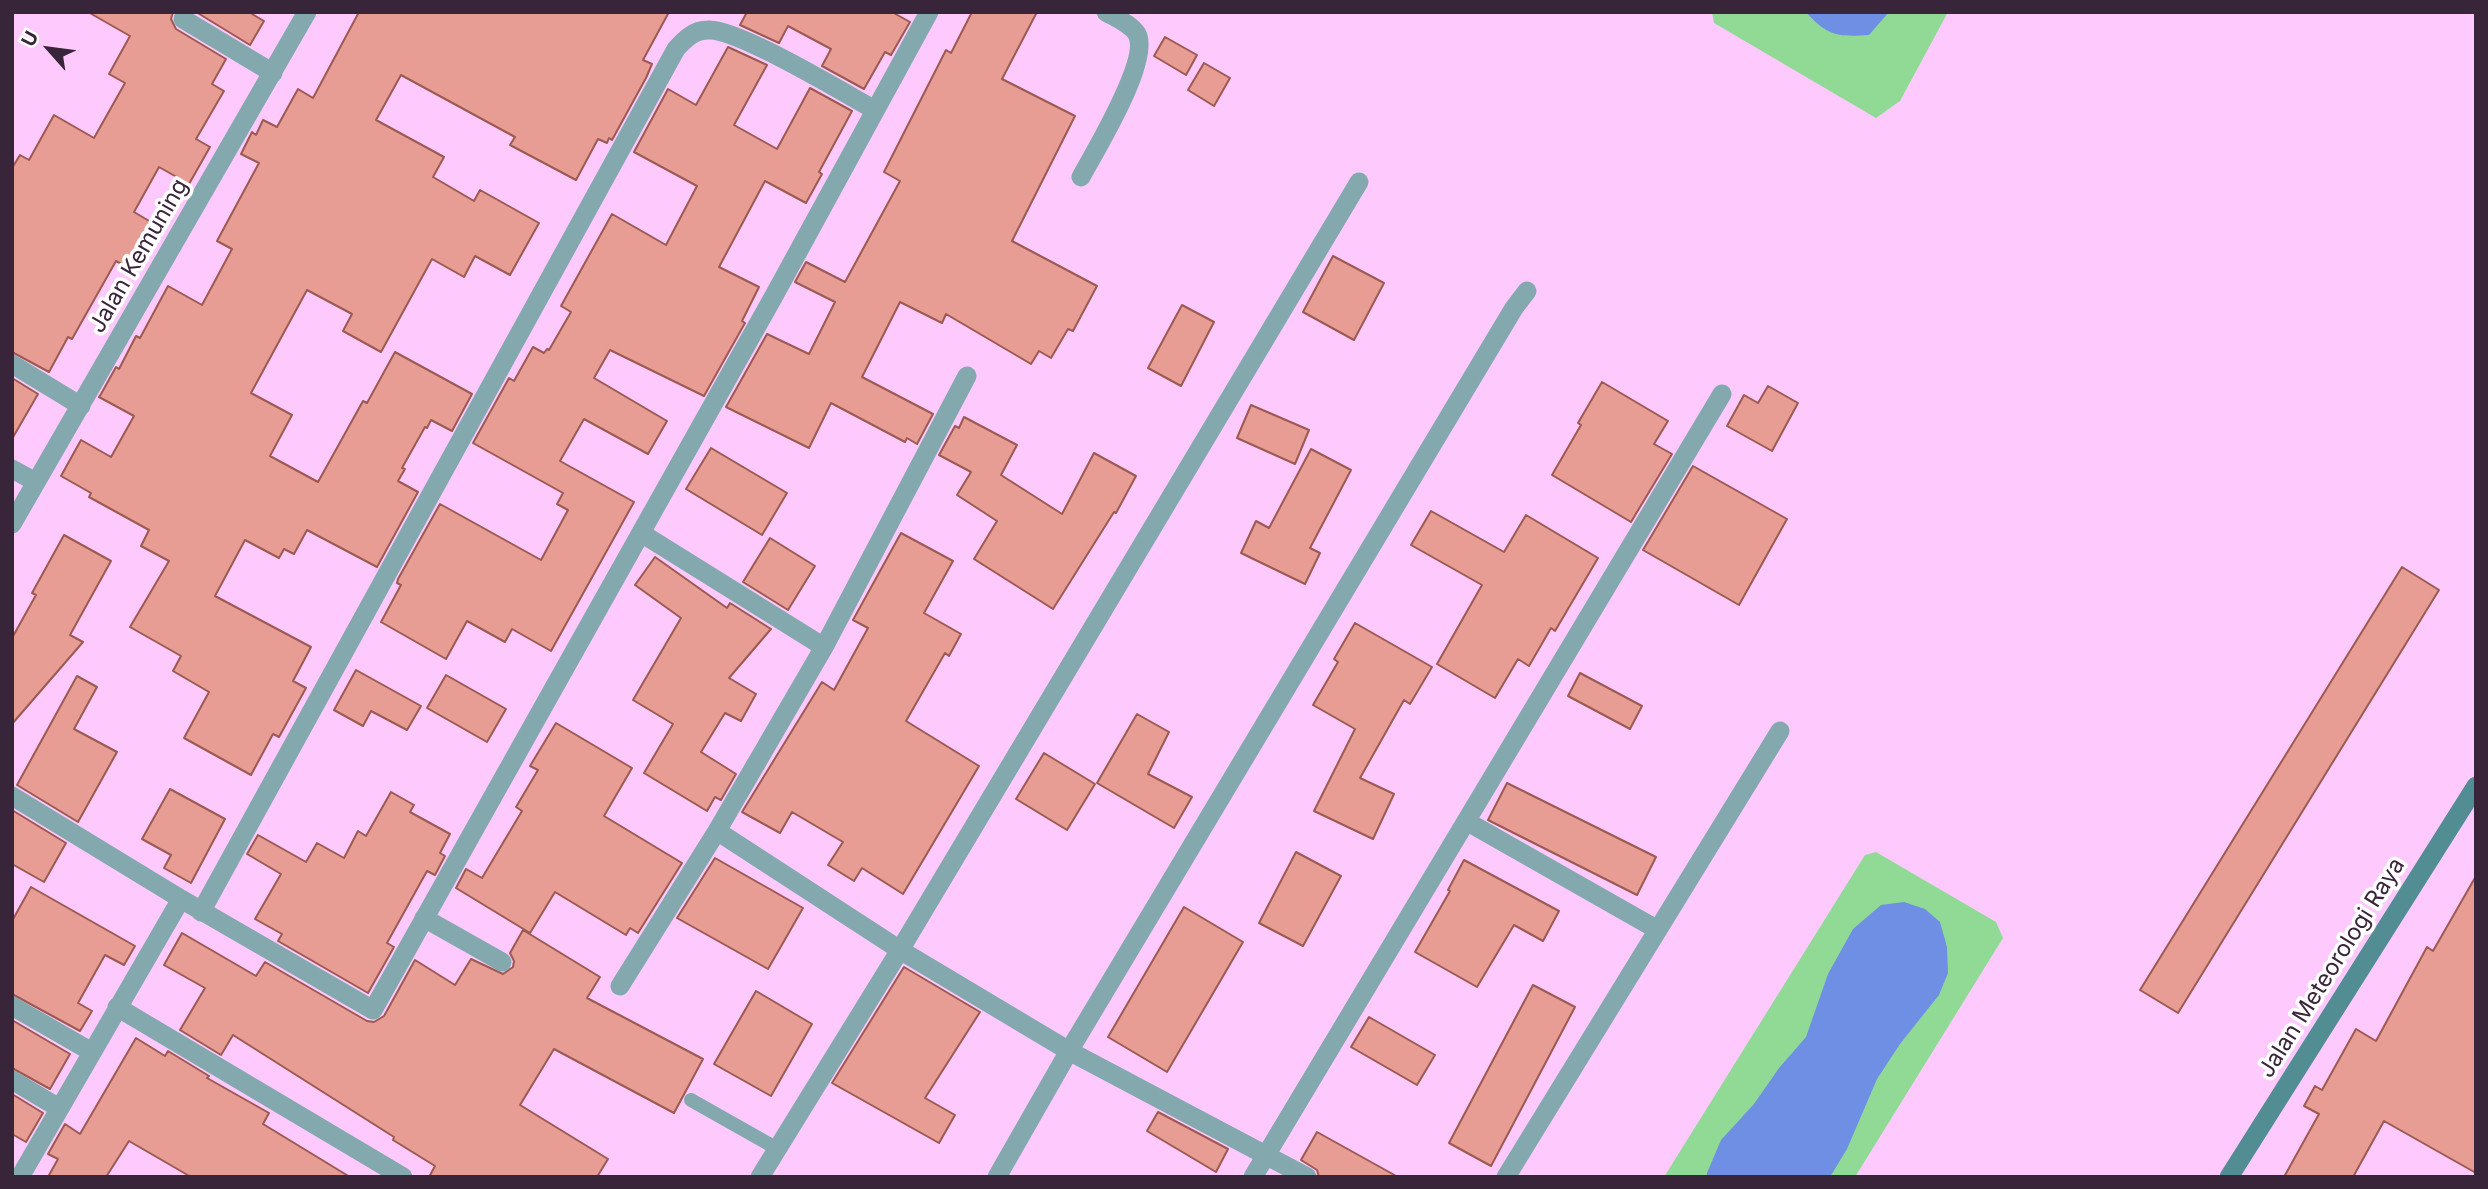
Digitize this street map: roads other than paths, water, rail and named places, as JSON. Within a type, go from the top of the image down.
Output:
[{"type":"main road","name":"Jalan Meteorologi Raya","points":[[2229,1177],[2476,786]]},
{"type":"street","name":"Jalan Kemuning","points":[[12,524],[307,12]]},
{"type":"street","points":[[12,796],[201,912],[373,1010],[929,12]]},
{"type":"street","points":[[1081,177],[1126,88],[1140,52],[1137,35],[1132,28],[1106,12]]},
{"type":"street","points":[[183,19],[274,73]]},
{"type":"street","points":[[201,912],[677,49],[687,37],[710,29],[732,36],[772,54],[875,110]]},
{"type":"street","points":[[760,1177],[900,950],[1359,182]]},
{"type":"street","points":[[997,1177],[1069,1051],[1507,320],[1527,291]]},
{"type":"street","points":[[12,364],[81,406]]},
{"type":"street","points":[[620,986],[717,831],[824,648],[967,376]]},
{"type":"street","points":[[1253,1177],[1722,394]]},
{"type":"street","points":[[12,469],[36,482]]},
{"type":"street","points":[[641,533],[824,648]]},
{"type":"street","points":[[1506,1177],[1780,731]]},
{"type":"street","points":[[1466,821],[1658,930]]},
{"type":"street","points":[[717,831],[900,950],[1069,1051],[1307,1177]]},
{"type":"street","points":[[20,1177],[180,899]]},
{"type":"street","points":[[424,918],[502,962]]},
{"type":"street","points":[[12,1006],[92,1052]]},
{"type":"street","points":[[117,1007],[403,1177]]},
{"type":"street","points":[[12,1080],[59,1108]]},
{"type":"lane","points":[[691,1100],[776,1148]]},
{"type":"water","points":[[1806,12],[1889,12],[1869,35],[1849,36],[1827,30]]},
{"type":"water","points":[[1904,902],[1925,909],[1940,922],[1947,947],[1948,973],[1939,995],[1900,1044],[1877,1079],[1847,1149],[1830,1177],[1707,1177],[1721,1140],[1754,1104],[1779,1068],[1806,1037],[1828,974],[1853,929],[1881,905]]}]
